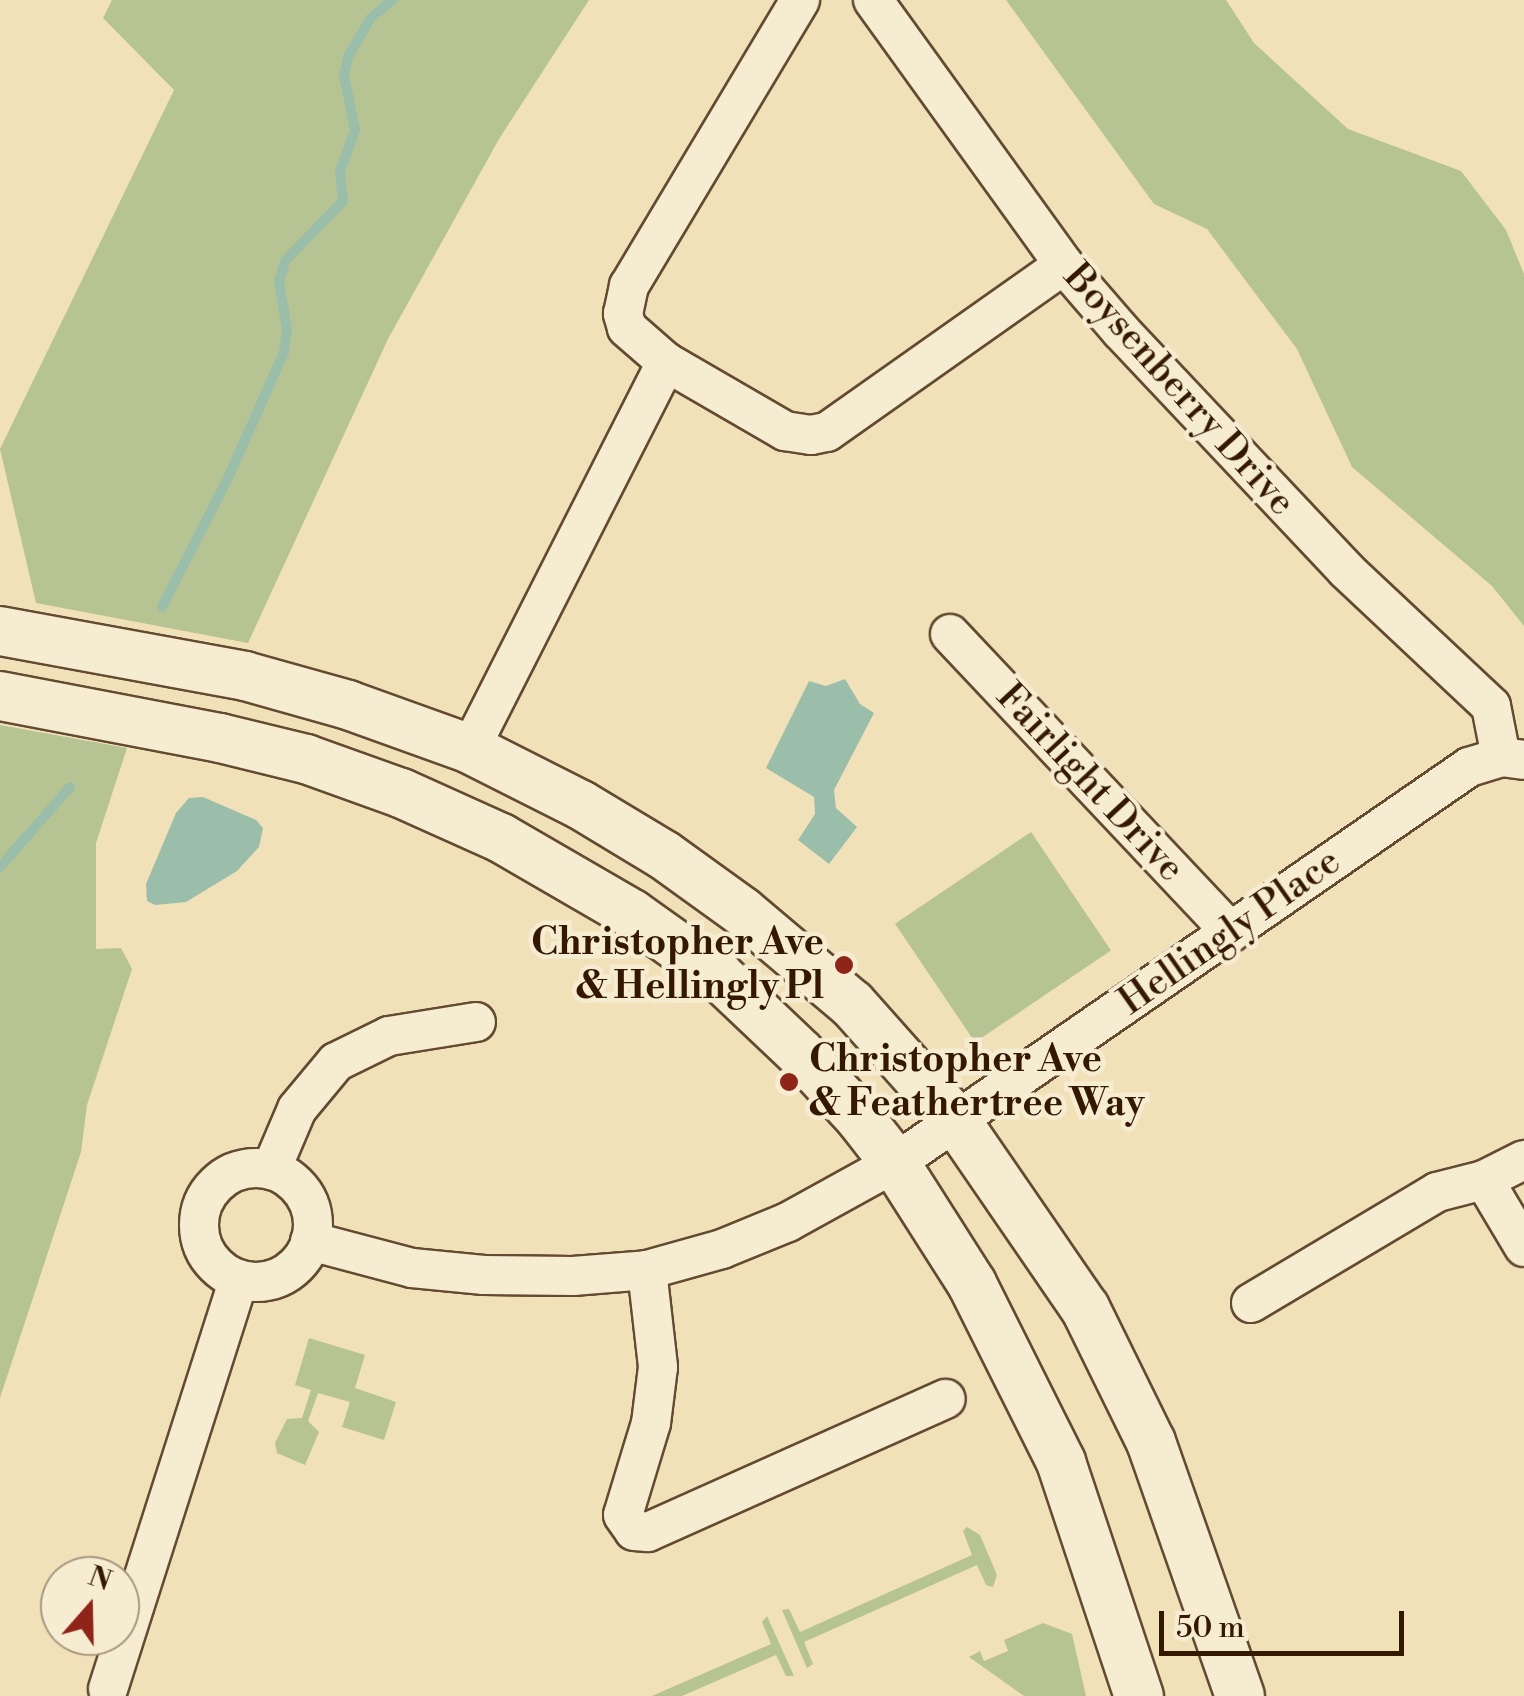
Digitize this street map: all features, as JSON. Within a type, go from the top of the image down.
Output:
[{"type":"street","points":[[800,0],[629,286],[623,314],[638,342],[785,431],[811,435],[827,432],[851,419],[1064,264]]},
{"type":"street","name":"Boysenberry Drive","points":[[873,0],[1064,264],[1286,508],[1482,696],[1496,718],[1512,758]]},
{"type":"street","points":[[470,749],[666,362]]},
{"type":"street","points":[[0,630],[244,676],[348,705],[470,749],[581,805],[664,855],[743,912],[852,1004],[957,1122],[1085,1308],[1151,1442],[1240,1696]]},
{"type":"street","name":"Fairlight Drive","points":[[950,634],[1231,932]]},
{"type":"street","points":[[0,696],[220,738],[306,759],[401,792],[501,838],[632,914],[718,976],[800,1052],[896,1163],[972,1284],[1053,1444],[1139,1696]]},
{"type":"street","name":"Hellingly Place","points":[[310,1241],[412,1268],[484,1275],[573,1276],[647,1270],[722,1248],[788,1222],[896,1163],[1469,767],[1512,758]]},
{"type":"street","points":[[271,1170],[297,1109],[336,1062],[388,1036],[476,1022]]},
{"type":"street","points":[[1251,1303],[1436,1192],[1484,1180],[1524,1160]]},
{"type":"street","points":[[271,1170],[292,1180],[305,1196],[312,1214],[310,1241],[301,1261],[288,1272],[272,1280],[240,1280],[215,1266],[204,1250],[199,1214],[213,1186],[230,1173],[271,1170]]},
{"type":"street","points":[[1484,1180],[1524,1247]]},
{"type":"street","points":[[647,1270],[658,1367],[651,1424],[623,1515],[634,1530],[648,1532],[946,1399]]},
{"type":"street","points":[[108,1689],[240,1280]]},
{"type":"shaded area","points":[[112,0],[589,0],[499,139],[388,339],[248,643],[36,603],[0,449],[174,90],[103,18]]},
{"type":"shaded area","points":[[1006,0],[1226,0],[1254,43],[1348,129],[1461,171],[1506,230],[1524,274],[1524,626],[1492,586],[1352,467],[1297,349],[1207,229],[1154,204]]},
{"type":"shaded area","points":[[845,679],[860,704],[874,713],[834,790],[836,808],[857,827],[829,864],[798,840],[815,814],[814,797],[766,768],[809,681],[826,686]]},
{"type":"shaded area","points":[[0,725],[127,748],[96,843],[96,949],[121,948],[132,969],[87,1105],[81,1152],[0,1398]]},
{"type":"shaded area","points":[[203,797],[256,820],[263,828],[259,847],[237,871],[186,902],[155,905],[147,901],[146,884],[176,813],[189,798]]},
{"type":"shaded area","points":[[1031,832],[1111,951],[975,1042],[895,924]]},
{"type":"shaded area","points":[[309,1338],[365,1355],[355,1388],[396,1402],[384,1440],[342,1427],[350,1402],[318,1393],[308,1421],[319,1432],[305,1465],[277,1453],[275,1443],[287,1419],[302,1418],[311,1390],[295,1385]]},
{"type":"shaded area","points":[[967,1527],[980,1535],[997,1575],[993,1587],[986,1585],[977,1565],[804,1642],[813,1664],[807,1668],[782,1610],[789,1609],[800,1632],[972,1555],[963,1531]]},
{"type":"shaded area","points":[[767,1616],[794,1676],[786,1676],[776,1655],[682,1696],[652,1696],[771,1644],[762,1622]]},
{"type":"shaded area","points":[[1043,1623],[1072,1634],[1086,1696],[1024,1696],[969,1657],[980,1651],[984,1661],[1008,1651],[1004,1640]]},
{"type":"waterway","points":[[162,607],[228,478],[284,352],[287,329],[279,282],[285,261],[343,201],[340,172],[355,130],[344,76],[348,57],[370,19],[392,0]]},
{"type":"waterway","points":[[0,867],[70,787]]},
{"type":"place","name":"Christopher Ave & Hellingly Pl","points":[[844,965]]},
{"type":"place","name":"Christopher Ave & Feathertree Way","points":[[789,1082]]}]
